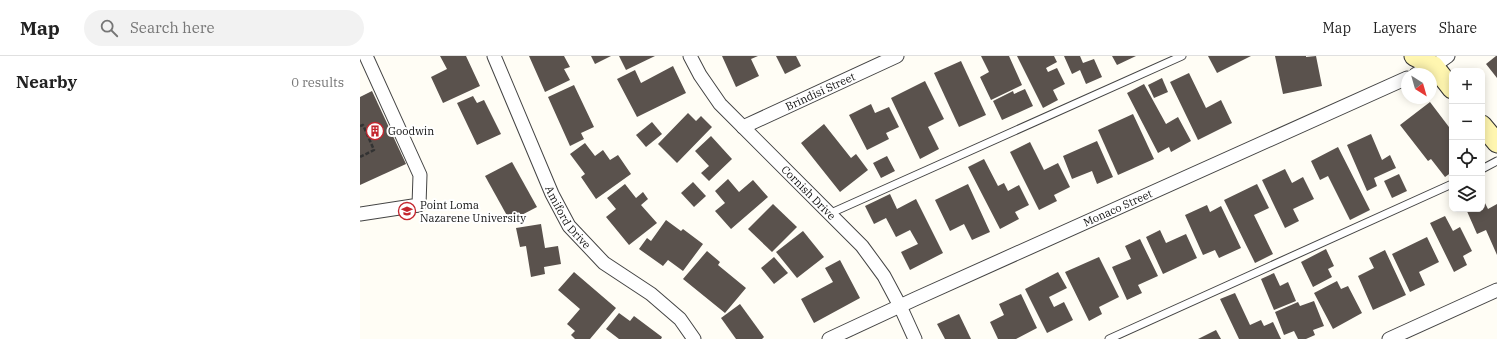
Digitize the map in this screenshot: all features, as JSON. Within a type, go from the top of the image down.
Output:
[{"type":"street","points":[[360,214],[419,205],[420,175],[366,56]]},
{"type":"street","name":"Amiford Drive","points":[[494,56],[552,194],[569,226],[604,263],[650,294],[680,319],[694,339]]},
{"type":"street","name":"Cornish Drive","points":[[690,56],[700,75],[720,104],[831,213],[862,246],[884,276],[915,339]]},
{"type":"street","name":"Brindisi Street","points":[[743,127],[897,56]]},
{"type":"street","points":[[1414,56],[1441,61]]},
{"type":"street","points":[[1428,68],[1441,61]]},
{"type":"street","points":[[1441,61],[1449,81]]},
{"type":"street","name":"Monaco Street","points":[[829,339],[1401,81]]},
{"type":"street","points":[[1485,129],[1497,143]]},
{"type":"street","points":[[1389,339],[1497,290]]},
{"type":"lane","points":[[831,213],[1182,56]]},
{"type":"lane","points":[[1485,167],[1497,161]]},
{"type":"lane","points":[[1110,339],[1449,185]]},
{"type":"path","points":[[360,126],[363,125],[374,150],[360,157]]},
{"type":"building","points":[[440,56],[466,56],[480,86],[443,103],[431,77],[447,69]]},
{"type":"building","points":[[529,56],[564,56],[570,67],[564,69],[570,80],[545,92]]},
{"type":"building","points":[[591,56],[611,56],[595,64]]},
{"type":"building","points":[[619,56],[655,56],[626,70]]},
{"type":"building","points":[[722,56],[758,56],[751,59],[759,76],[736,87]]},
{"type":"building","points":[[776,56],[796,56],[801,66],[785,74]]},
{"type":"building","points":[[981,56],[1009,56],[1022,85],[991,100],[980,77],[989,72]]},
{"type":"building","points":[[1017,56],[1054,56],[1057,62],[1046,68],[1048,72],[1057,68],[1065,84],[1053,90],[1058,100],[1043,108]]},
{"type":"building","points":[[1064,56],[1080,56],[1083,63],[1094,59],[1102,77],[1086,84],[1080,70],[1072,74]]},
{"type":"building","points":[[1112,56],[1136,56],[1117,65]]},
{"type":"building","points":[[1208,56],[1251,56],[1217,73]]},
{"type":"building","points":[[1275,56],[1316,56],[1322,86],[1283,94]]},
{"type":"building","points":[[1497,56],[1497,78],[1486,64]]},
{"type":"building","points":[[961,61],[986,115],[959,127],[934,73]]},
{"type":"building","points":[[673,66],[686,93],[637,117],[617,79],[635,70],[641,83]]},
{"type":"building","points":[[1189,73],[1206,108],[1221,100],[1232,123],[1198,140],[1170,82]]},
{"type":"building","points":[[1162,78],[1168,92],[1154,98],[1148,85]]},
{"type":"building","points":[[925,81],[944,119],[928,127],[939,149],[920,159],[891,98]]},
{"type":"building","points":[[1144,84],[1166,124],[1178,117],[1191,141],[1171,152],[1169,147],[1158,153],[1127,93]]},
{"type":"building","points":[[574,85],[594,127],[581,133],[584,139],[570,146],[548,97]]},
{"type":"building","points":[[1025,89],[1033,106],[1002,120],[993,101],[1013,91],[1014,94]]},
{"type":"building","name":"Goodwin","points":[[372,91],[406,164],[360,185],[360,97]]},
{"type":"building","points":[[473,96],[477,103],[484,100],[501,134],[477,145],[457,103]]},
{"type":"building","points":[[871,104],[875,113],[889,107],[899,127],[886,133],[889,139],[867,150],[849,115]]},
{"type":"building","points":[[1427,104],[1432,104],[1449,127],[1449,174],[1445,177],[1431,159],[1428,161],[1400,125]]},
{"type":"building","points":[[688,113],[696,121],[701,116],[712,127],[677,163],[658,144]]},
{"type":"building","points":[[1133,114],[1154,159],[1118,175],[1098,130]]},
{"type":"building","points":[[652,122],[662,134],[646,147],[636,135]]},
{"type":"building","points":[[824,124],[851,158],[856,154],[868,170],[840,192],[801,143]]},
{"type":"building","points":[[1371,134],[1382,160],[1390,155],[1396,168],[1374,178],[1377,186],[1367,191],[1347,145]]},
{"type":"building","points":[[711,136],[732,159],[709,181],[701,173],[709,166],[695,151]]},
{"type":"building","points":[[1097,141],[1113,177],[1097,184],[1092,171],[1072,179],[1063,156]]},
{"type":"building","points":[[1030,142],[1044,170],[1058,163],[1070,187],[1054,195],[1057,201],[1039,210],[1010,152]]},
{"type":"building","points":[[585,143],[595,156],[603,150],[610,160],[618,155],[631,174],[596,199],[581,177],[585,174],[570,154]]},
{"type":"building","points":[[1338,147],[1370,210],[1350,220],[1328,176],[1320,180],[1311,161]]},
{"type":"building","points":[[887,156],[895,171],[881,178],[873,163]]},
{"type":"building","points":[[984,159],[998,186],[1004,183],[1008,191],[1019,185],[1029,205],[1015,212],[1019,219],[1000,229],[968,167]]},
{"type":"building","points":[[512,162],[537,207],[510,221],[485,176]]},
{"type":"building","points":[[1285,169],[1292,183],[1303,177],[1314,199],[1293,209],[1299,221],[1285,228],[1262,180]]},
{"type":"building","points":[[1399,174],[1407,191],[1392,198],[1384,181]]},
{"type":"building","points":[[728,179],[739,192],[753,180],[768,197],[731,229],[715,211],[725,203],[715,191]]},
{"type":"building","points":[[693,182],[706,196],[694,207],[681,193]]},
{"type":"building","points":[[625,184],[636,198],[643,192],[648,199],[641,205],[657,223],[629,245],[606,217],[616,209],[607,198]]},
{"type":"building","points":[[968,184],[990,232],[972,240],[964,224],[950,231],[935,200]]},
{"type":"building","points":[[1257,184],[1269,208],[1254,215],[1273,254],[1255,263],[1224,200]]},
{"type":"building","points":[[890,194],[897,209],[916,199],[943,253],[910,270],[901,252],[918,244],[910,230],[896,237],[886,218],[874,224],[865,206]]},
{"type":"building","points":[[1485,203],[1488,209],[1497,204],[1497,255],[1486,230],[1477,234],[1467,212],[1485,212]]},
{"type":"building","points":[[773,204],[797,227],[772,252],[748,229]]},
{"type":"building","points":[[1207,205],[1210,212],[1221,206],[1241,248],[1219,258],[1215,250],[1203,255],[1185,215]]},
{"type":"building","points":[[1445,216],[1453,231],[1460,227],[1472,251],[1463,256],[1467,265],[1454,272],[1430,223]]},
{"type":"building","points":[[666,220],[681,231],[683,229],[703,244],[683,271],[668,260],[663,266],[639,249],[647,238],[651,241]]},
{"type":"building","points":[[541,224],[545,248],[558,246],[561,264],[544,267],[545,274],[531,277],[526,246],[520,247],[516,228]]},
{"type":"building","points":[[1160,230],[1166,243],[1186,234],[1197,258],[1163,274],[1146,237]]},
{"type":"building","points":[[803,231],[824,257],[797,278],[776,252]]},
{"type":"building","points":[[1427,237],[1439,262],[1419,272],[1425,285],[1410,292],[1392,254]]},
{"type":"building","points":[[1140,239],[1158,276],[1138,285],[1142,293],[1127,300],[1112,267],[1131,259],[1125,246]]},
{"type":"building","points":[[1326,249],[1334,266],[1328,269],[1332,277],[1313,287],[1301,262]]},
{"type":"building","points":[[1385,250],[1406,295],[1373,310],[1358,276],[1374,268],[1369,258]]},
{"type":"building","points":[[707,251],[720,262],[718,265],[746,288],[725,313],[683,279]]},
{"type":"building","points":[[774,257],[788,273],[774,284],[761,268]]},
{"type":"building","points":[[1099,257],[1119,297],[1099,307],[1102,314],[1089,321],[1065,272]]},
{"type":"building","points":[[840,260],[860,298],[814,323],[801,299],[833,282],[825,268]]},
{"type":"building","points":[[574,272],[616,308],[590,339],[575,339],[571,335],[575,331],[567,324],[580,309],[558,290]]},
{"type":"building","points":[[1058,272],[1067,288],[1049,297],[1054,307],[1064,302],[1073,320],[1047,333],[1025,289]]},
{"type":"building","points":[[1274,273],[1280,286],[1288,282],[1296,301],[1274,310],[1261,279]]},
{"type":"building","points":[[1337,281],[1341,289],[1348,286],[1362,313],[1333,329],[1314,293]]},
{"type":"building","points":[[1235,293],[1250,325],[1261,320],[1264,326],[1273,322],[1281,339],[1239,339],[1220,299]]},
{"type":"building","points":[[1021,294],[1037,328],[1016,339],[998,339],[990,322],[1004,315],[999,304]]},
{"type":"building","points":[[1314,301],[1324,326],[1313,330],[1315,335],[1306,339],[1298,339],[1294,331],[1284,335],[1275,312],[1298,302],[1300,306]]},
{"type":"building","points":[[740,304],[764,337],[762,339],[736,339],[721,318]]},
{"type":"building","points":[[619,313],[630,321],[634,316],[662,337],[661,339],[619,339],[606,329]]},
{"type":"building","points":[[959,314],[971,339],[945,339],[937,324]]},
{"type":"building","points":[[1216,330],[1221,339],[1198,339]]},
{"type":"place","name":"Goodwin","points":[[375,131]]},
{"type":"place","name":"Point Loma Nazarene University","points":[[407,211]]}]
